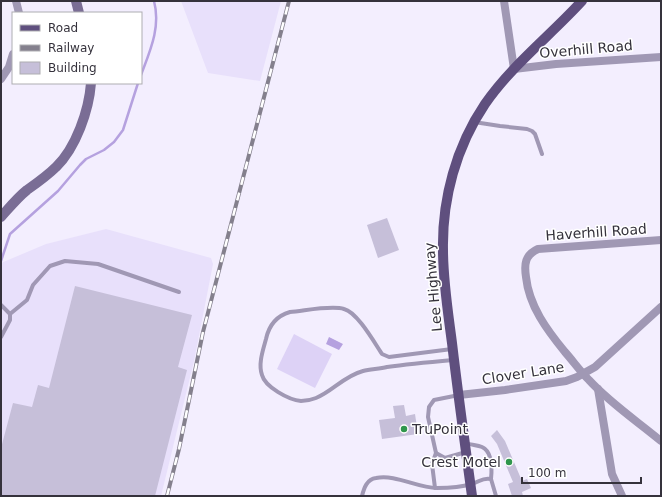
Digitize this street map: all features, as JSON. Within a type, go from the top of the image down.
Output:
[{"type":"main road","name":"Lee Highway","points":[[472,496],[443,268],[443,227],[446,204],[455,166],[474,122],[497,88],[582,1]]},
{"type":"street","points":[[16,1],[19,12]]},
{"type":"street","points":[[76,1],[79,12]]},
{"type":"street","points":[[504,1],[514,69]]},
{"type":"street","points":[[1,79],[9,67],[12,57]]},
{"type":"street","name":"Overhill Road","points":[[514,69],[556,64],[661,57]]},
{"type":"street","points":[[1,217],[26,191],[56,167],[64,158],[70,149],[87,110],[91,84]]},
{"type":"street","name":"Haverhill Road","points":[[584,374],[553,338],[535,307],[526,280],[526,259],[533,251],[538,249],[661,240]]},
{"type":"street","name":"Clover Lane","points":[[459,395],[566,381],[584,374],[595,367],[661,307]]},
{"type":"street","points":[[584,374],[598,389],[661,442]]},
{"type":"street","points":[[598,389],[612,474],[622,496]]},
{"type":"lane","points":[[474,122],[527,129],[532,131],[537,138],[542,154]]},
{"type":"lane","points":[[10,314],[27,300],[33,285],[50,266],[65,261],[98,264],[179,292]]},
{"type":"lane","points":[[1,305],[10,314],[10,320],[1,337]]},
{"type":"lane","points":[[453,349],[389,357],[382,354],[355,316],[348,311],[336,308],[306,311],[283,314],[271,325],[268,330],[260,369],[262,376],[270,386],[293,399],[301,401],[315,398],[342,380],[364,371],[416,363],[454,360]]},
{"type":"lane","points":[[435,488],[432,464],[436,453],[428,417],[429,406],[434,400],[459,395]]},
{"type":"lane","points":[[436,453],[445,458],[466,448],[483,448],[489,455],[492,469],[491,479],[496,496]]},
{"type":"lane","points":[[362,496],[366,484],[370,480],[376,478],[400,480],[435,488],[471,484],[485,478],[491,479]]},
{"type":"shaded area","points":[[181,1],[281,1],[260,81],[208,73]]},
{"type":"shaded area","points":[[106,229],[211,258],[213,264],[194,361],[161,496],[1,496],[1,263],[46,244]]},
{"type":"shaded area","points":[[294,334],[332,354],[315,388],[277,369]]},
{"type":"shaded area","points":[[329,337],[343,344],[339,350],[326,344]]},
{"type":"building","points":[[387,218],[399,250],[378,258],[367,225]]},
{"type":"building","points":[[75,286],[192,315],[178,367],[187,370],[155,496],[1,496],[1,448],[13,403],[32,407],[38,385],[49,388]]},
{"type":"building","points":[[404,405],[406,416],[415,414],[418,434],[382,439],[379,420],[395,418],[393,406]]},
{"type":"building","name":"Crest Motel","points":[[497,430],[505,441],[522,481],[527,479],[531,488],[522,492],[523,496],[512,496],[508,484],[513,482],[497,444],[491,436]]},
{"type":"waterway","points":[[142,72],[154,39],[156,20],[154,1]]},
{"type":"waterway","points":[[1,261],[10,234],[58,191],[86,159],[104,150],[114,142],[123,130],[138,84]]},
{"type":"railway","points":[[167,496],[179,449],[203,332],[289,1]]},
{"type":"place","name":"TruPoint","points":[[404,429]]},
{"type":"place","name":"Crest Motel","points":[[509,462]]}]
